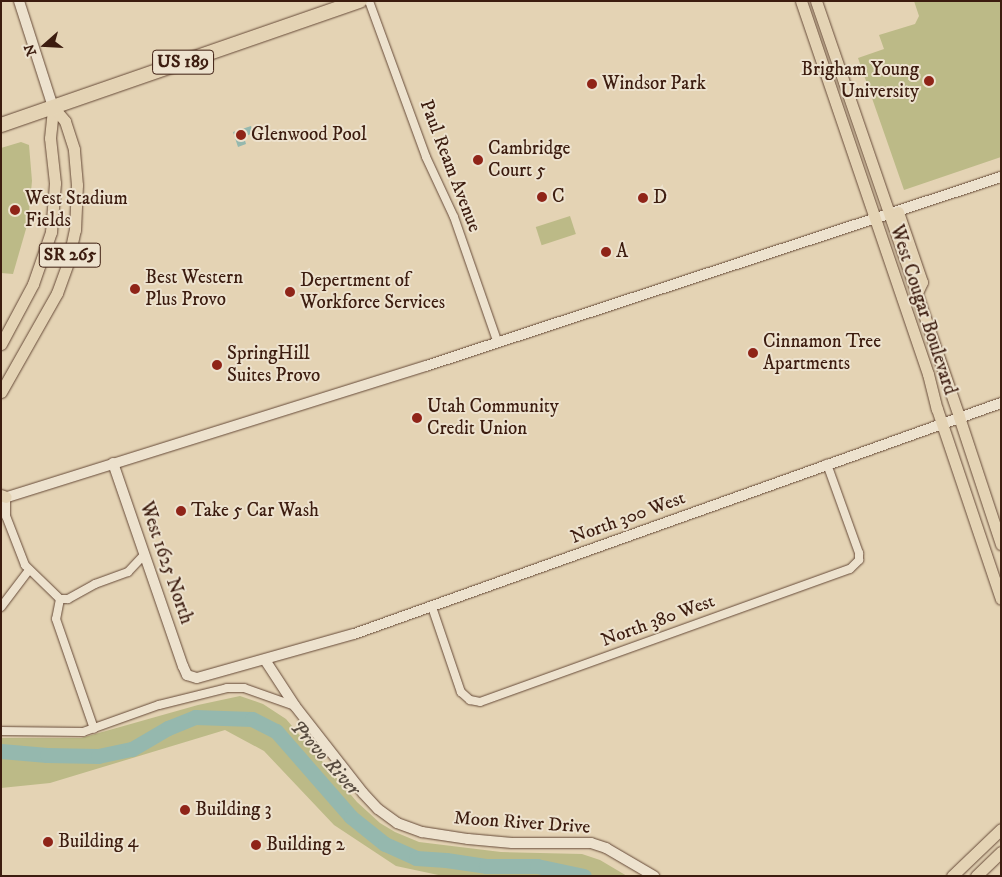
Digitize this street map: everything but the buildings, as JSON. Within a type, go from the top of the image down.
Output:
[{"type":"highway","name":"US 189","points":[[1,125],[360,1]]},
{"type":"main road","name":"West Cougar Boulevard","points":[[801,1],[928,374],[942,423],[1001,599]]},
{"type":"main road","name":"West Cougar Boulevard","points":[[816,1],[894,213],[916,295],[1001,544]]},
{"type":"main road","name":"SR 265","points":[[1,344],[34,284],[50,232],[55,183],[50,138],[53,107]]},
{"type":"main road","name":"SR 265","points":[[1,392],[57,293],[68,262],[75,230],[78,185],[74,149],[65,121],[53,107]]},
{"type":"main road","points":[[952,876],[1001,829]]},
{"type":"main road","points":[[976,876],[1001,852]]},
{"type":"street","points":[[19,1],[53,107]]},
{"type":"street","name":"Paul Ream Avenue","points":[[368,1],[426,157],[457,226],[498,343]]},
{"type":"street","points":[[60,599],[25,565],[6,516],[3,497],[498,343],[1001,177]]},
{"type":"street","name":"North 300 West","points":[[187,675],[192,678],[203,677],[354,634],[1001,403]]},
{"type":"street","name":"West 1625 North","points":[[113,463],[187,675]]},
{"type":"street","name":"North 380 West","points":[[432,607],[459,687],[465,696],[476,702],[850,569],[859,560],[859,553],[827,464]]},
{"type":"street","points":[[60,599],[68,598],[94,584],[128,572],[144,555]]},
{"type":"street","points":[[1,607],[29,570]]},
{"type":"street","points":[[60,599],[56,619],[94,729]]},
{"type":"street","points":[[265,660],[295,706]]},
{"type":"street","points":[[1,731],[83,732],[159,705],[227,688],[244,688],[295,706]]},
{"type":"street","name":"Moon River Drive","points":[[295,706],[363,793],[378,809],[397,823],[422,832],[468,839],[512,843],[591,843],[606,848],[654,876]]},
{"type":"shaded area","name":"Brigham Young University","points":[[914,1],[1001,1],[1001,157],[904,190],[858,58],[884,49],[879,35],[915,24],[919,16]]},
{"type":"shaded area","name":"West Stadium Fields","points":[[21,142],[29,145],[32,181],[28,222],[13,274],[1,273],[1,148]]},
{"type":"shaded area","points":[[570,216],[576,234],[542,245],[536,227]]},
{"type":"shaded area","points":[[240,696],[263,704],[286,719],[357,802],[380,823],[395,832],[419,842],[501,852],[582,854],[600,860],[627,876],[443,876],[396,866],[334,825],[264,751],[225,730],[50,783],[1,788],[1,738],[81,738],[198,705]]},
{"type":"water","name":"Glenwood Pool","points":[[251,126],[253,133],[244,137],[246,144],[238,147],[233,132]]},
{"type":"waterway","name":"Provo River","points":[[1,751],[47,755],[98,756],[132,749],[168,728],[195,717],[252,719],[276,731],[351,817],[385,844],[416,858],[486,866],[537,866],[584,876]]},
{"type":"place","name":"Brigham Young University","points":[[929,81]]},
{"type":"place","name":"Windsor Park","points":[[592,84]]},
{"type":"place","name":"Glenwood Pool","points":[[241,135]]},
{"type":"place","name":"Cambridge Court 5","points":[[478,160]]},
{"type":"place","name":"C","points":[[542,197]]},
{"type":"place","name":"D","points":[[643,198]]},
{"type":"place","name":"West Stadium Fields","points":[[15,210]]},
{"type":"place","name":"A","points":[[606,252]]},
{"type":"place","name":"Best Western Plus Provo","points":[[135,289]]},
{"type":"place","name":"Depertment of Workforce Services","points":[[290,292]]},
{"type":"place","name":"Cinnamon Tree Apartments","points":[[753,353]]},
{"type":"place","name":"SpringHill Suites Provo","points":[[217,365]]},
{"type":"place","name":"Utah Community Credit Union","points":[[417,418]]},
{"type":"place","name":"Take 5 Car Wash","points":[[181,511]]},
{"type":"place","name":"Building 3","points":[[185,810]]},
{"type":"place","name":"Building 4","points":[[48,842]]},
{"type":"place","name":"Building 2","points":[[256,845]]}]
